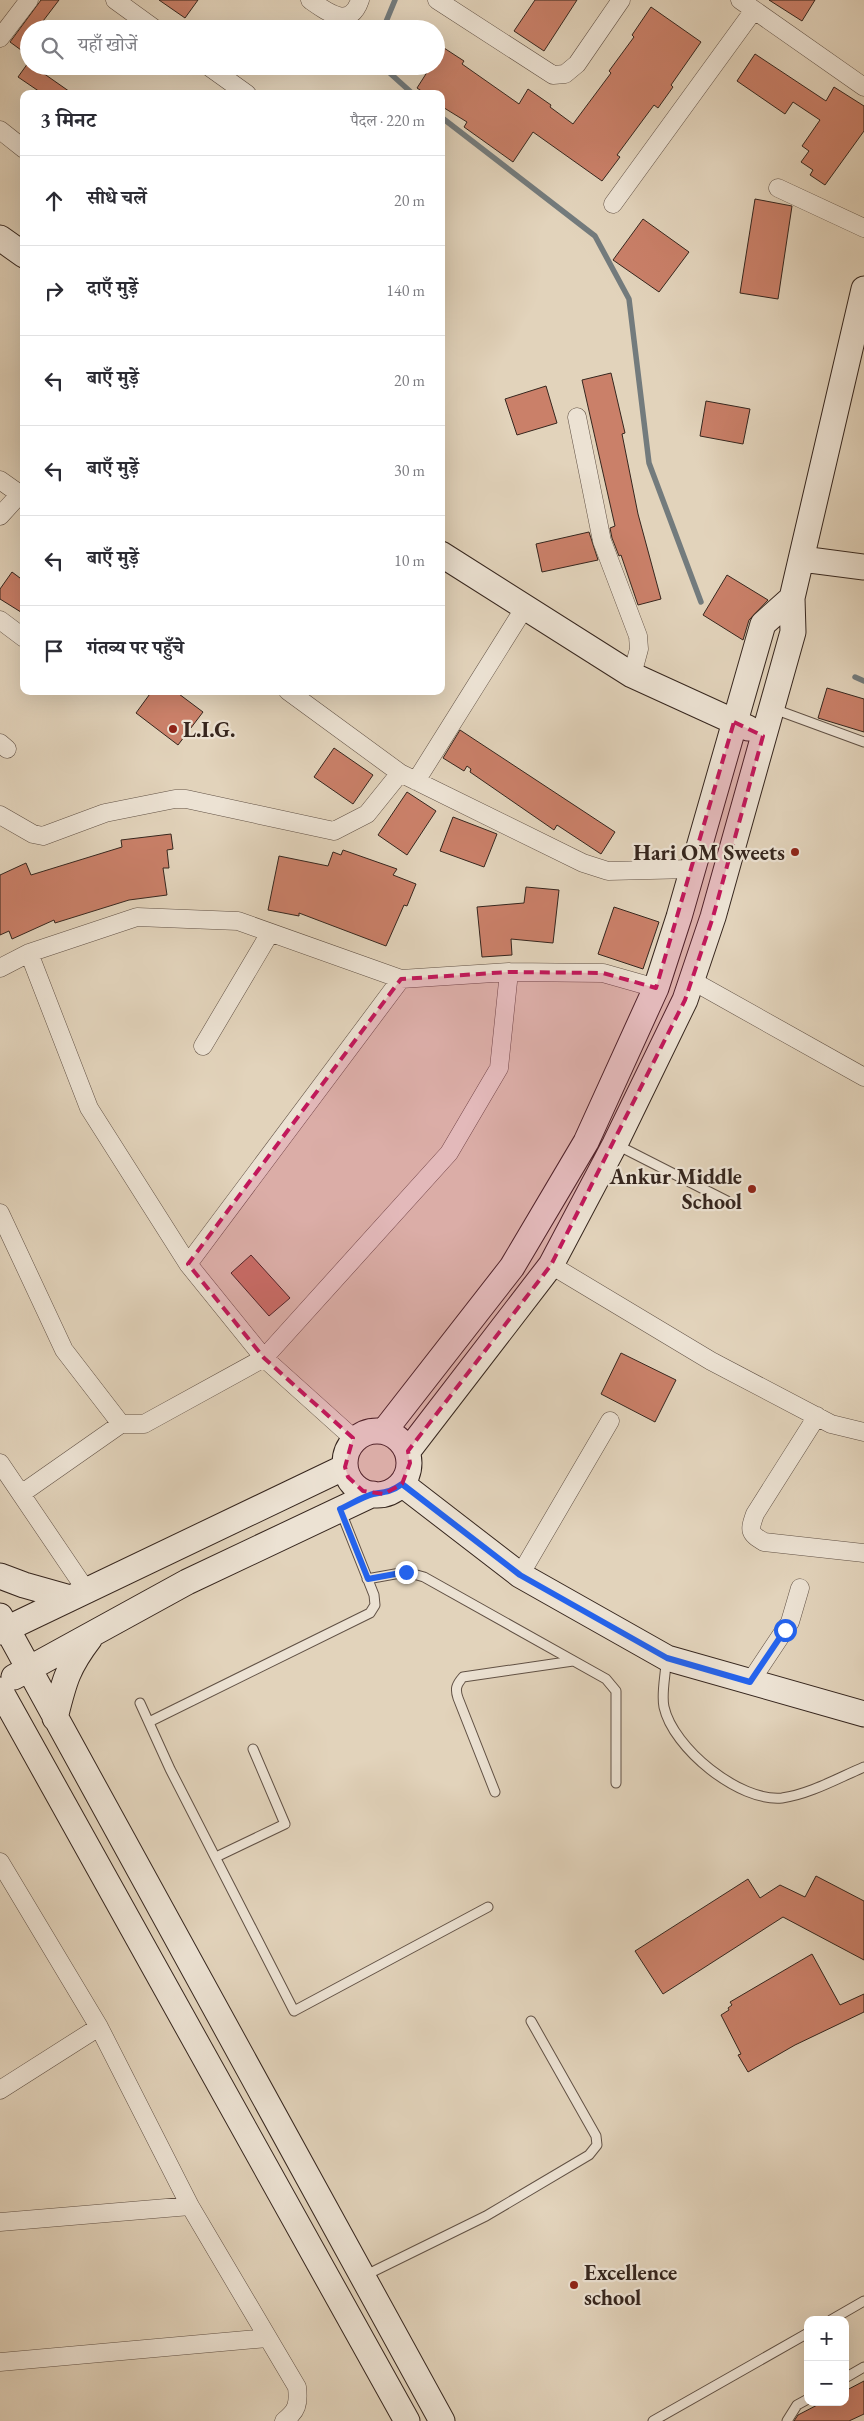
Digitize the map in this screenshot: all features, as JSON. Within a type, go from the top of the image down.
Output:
[{"type":"street","points":[[0,38],[29,0]]},
{"type":"street","points":[[115,0],[143,20]]},
{"type":"street","points":[[310,0],[331,14],[341,17],[350,15],[357,8],[360,0]]},
{"type":"street","points":[[438,0],[553,75],[565,74],[576,64],[622,0]]},
{"type":"street","points":[[740,0],[864,87]]},
{"type":"street","points":[[613,204],[754,10]]},
{"type":"street","points":[[221,75],[241,90]]},
{"type":"street","points":[[0,130],[20,146]]},
{"type":"street","points":[[778,188],[864,228]]},
{"type":"street","points":[[0,238],[20,252]]},
{"type":"street","points":[[408,1451],[551,1265],[615,1144],[685,1000],[713,917],[793,632],[792,598],[864,289]]},
{"type":"street","points":[[577,417],[602,541],[638,636],[639,649],[632,675]]},
{"type":"street","points":[[0,480],[20,494]]},
{"type":"street","points":[[0,516],[20,497]]},
{"type":"street","points":[[445,557],[632,675],[763,736]]},
{"type":"street","points":[[802,559],[864,567]]},
{"type":"street","points":[[384,1430],[512,1267],[586,1142],[656,988],[763,624],[792,598]]},
{"type":"street","points":[[416,781],[525,607]]},
{"type":"street","points":[[0,620],[20,635]]},
{"type":"street","points":[[293,695],[400,773],[594,867],[608,871],[692,868]]},
{"type":"street","points":[[0,815],[33,834],[43,836],[105,812],[186,799],[334,831],[367,814],[400,773]]},
{"type":"street","points":[[0,968],[29,953],[137,917],[238,922],[401,979],[509,972],[603,973],[656,988]]},
{"type":"street","points":[[203,1046],[270,933]]},
{"type":"street","points":[[29,953],[89,1108],[188,1264],[264,1358],[353,1438]]},
{"type":"street","points":[[21,1494],[121,1424],[144,1424],[264,1358],[450,1153],[498,1068],[509,972]]},
{"type":"street","points":[[188,1264],[401,979]]},
{"type":"street","points":[[691,980],[864,1077]]},
{"type":"street","points":[[0,1213],[64,1350],[121,1424]]},
{"type":"street","points":[[551,1265],[711,1361],[831,1424],[864,1432]]},
{"type":"street","points":[[817,1416],[755,1514],[750,1527],[753,1535],[764,1542],[864,1552]]},
{"type":"street","points":[[520,1575],[610,1421]]},
{"type":"street","points":[[0,1684],[187,1582],[340,1509],[373,1494],[384,1494],[402,1484],[408,1474],[410,1463],[408,1451],[384,1430],[373,1430],[353,1438],[345,1457],[345,1467],[354,1485],[373,1494]]},
{"type":"street","points":[[0,1463],[21,1494],[78,1594]]},
{"type":"street","points":[[345,1467],[78,1594],[2,1626],[28,1669],[442,2421]]},
{"type":"street","points":[[402,1484],[520,1575],[667,1658],[864,1714]]},
{"type":"street","points":[[0,1576],[24,1585],[78,1594]]},
{"type":"street","points":[[750,1682],[790,1622],[800,1588]]},
{"type":"street","points":[[55,1718],[66,1674],[73,1660],[95,1632]]},
{"type":"street","points":[[0,1690],[407,2421]]},
{"type":"street","points":[[0,1862],[99,2027],[190,2206],[297,2387],[298,2401],[295,2412],[284,2421]]},
{"type":"street","points":[[0,2090],[99,2027]]},
{"type":"street","points":[[0,2222],[190,2206]]},
{"type":"street","points":[[0,2362],[267,2338]]},
{"type":"lane","points":[[771,708],[864,742]]},
{"type":"lane","points":[[615,1144],[727,1201]]},
{"type":"lane","points":[[149,1722],[370,1613],[375,1605],[368,1579],[340,1509]]},
{"type":"lane","points":[[368,1579],[406,1572],[424,1577],[606,1679],[616,1691],[616,1784]]},
{"type":"lane","points":[[667,1658],[664,1706],[672,1726],[695,1756],[722,1779],[752,1793],[780,1798],[803,1793],[864,1767]]},
{"type":"lane","points":[[495,1792],[455,1690],[458,1683],[463,1677],[573,1661]]},
{"type":"lane","points":[[140,1703],[294,2011],[488,1907]]},
{"type":"lane","points":[[216,1857],[285,1824],[253,1749]]},
{"type":"lane","points":[[362,2278],[486,2216],[590,2156],[597,2146],[596,2136],[532,2022]]},
{"type":"lane","points":[[838,2316],[864,2301]]},
{"type":"lane","points":[[653,2421],[804,2335]]},
{"type":"lane","points":[[849,2376],[864,2367]]},
{"type":"lane","points":[[787,2421],[796,2406],[804,2401]]},
{"type":"highlighted area","points":[[734,722],[763,736],[713,917],[685,1000],[551,1265],[408,1451],[410,1463],[402,1484],[384,1494],[363,1491],[348,1477],[345,1467],[353,1438],[264,1358],[188,1264],[401,979],[509,972],[603,973],[656,988]]},
{"type":"building","points":[[41,0],[59,0],[44,20],[26,20]]},
{"type":"building","points":[[159,0],[198,0],[185,18]]},
{"type":"building","points":[[535,0],[577,0],[544,51],[514,31]]},
{"type":"building","points":[[769,0],[815,0],[802,21]]},
{"type":"building","points":[[651,7],[701,42],[671,85],[673,87],[658,108],[654,105],[617,155],[620,157],[602,181],[533,132],[513,162],[464,127],[467,122],[445,108],[445,90],[420,90],[417,88],[425,75],[445,75],[445,49],[464,61],[462,64],[519,104],[528,89],[573,124],[611,73],[609,71],[634,37],[632,35]]},
{"type":"building","points":[[20,28],[20,49],[10,42]]},
{"type":"building","points":[[755,54],[826,101],[834,87],[864,106],[864,131],[825,185],[810,175],[813,170],[801,162],[809,151],[802,146],[820,120],[793,102],[785,114],[737,81]]},
{"type":"building","points":[[20,74],[46,75],[67,90],[37,90],[18,77]]},
{"type":"building","points":[[755,199],[792,206],[778,299],[740,293]]},
{"type":"building","points":[[643,219],[689,252],[659,292],[613,260]]},
{"type":"building","points":[[611,373],[625,433],[622,434],[638,514],[661,599],[638,605],[621,555],[619,556],[612,538],[610,528],[615,526],[582,380]]},
{"type":"building","points":[[546,386],[557,423],[517,435],[505,399]]},
{"type":"building","points":[[706,401],[750,409],[743,444],[700,436]]},
{"type":"building","points":[[589,532],[598,560],[542,572],[536,544]]},
{"type":"building","points":[[12,572],[20,578],[20,612],[0,599],[0,589]]},
{"type":"building","points":[[727,575],[768,600],[749,620],[743,640],[703,615]]},
{"type":"building","points":[[827,688],[864,699],[864,732],[818,718]]},
{"type":"building","name":"L.I.G.","points":[[149,695],[180,695],[203,712],[178,745],[136,713]]},
{"type":"building","points":[[460,730],[615,832],[601,854],[557,825],[554,830],[470,772],[471,769],[467,766],[464,771],[443,758]]},
{"type":"building","points":[[334,748],[373,775],[353,804],[314,777]]},
{"type":"building","points":[[407,792],[436,811],[407,855],[378,835]]},
{"type":"building","points":[[453,817],[497,834],[484,867],[440,851]]},
{"type":"building","points":[[171,834],[173,849],[167,850],[169,868],[163,868],[167,895],[129,900],[55,923],[54,920],[12,939],[9,931],[0,935],[0,875],[26,863],[31,875],[122,847],[121,840]]},
{"type":"building","points":[[343,850],[397,869],[393,875],[416,884],[407,906],[404,905],[386,946],[299,913],[299,916],[268,910],[279,856],[328,866],[333,852],[341,855]]},
{"type":"building","points":[[526,887],[559,890],[553,943],[511,939],[512,955],[482,957],[477,907],[524,903]]},
{"type":"building","points":[[614,907],[659,922],[643,969],[598,954]]},
{"type":"building","points":[[251,1255],[290,1298],[269,1316],[231,1273]]},
{"type":"building","points":[[621,1353],[676,1380],[655,1422],[601,1394]]},
{"type":"building","points":[[816,1876],[864,1901],[864,1960],[783,1917],[663,1994],[635,1951],[748,1879],[760,1898],[780,1885],[805,1897]]},
{"type":"building","points":[[812,1954],[840,2005],[864,1994],[864,2012],[795,2045],[748,2072],[738,2055],[741,2054],[721,2015],[729,2010],[728,2008],[732,2005],[730,2002]]},
{"type":"building","points":[[864,2381],[864,2414],[849,2421],[794,2421],[798,2415],[815,2406],[849,2406],[849,2389]]},
{"type":"waterway","points":[[387,20],[395,0]]},
{"type":"waterway","points":[[392,75],[409,90]]},
{"type":"waterway","points":[[445,120],[595,236],[629,299],[649,463],[701,602]]},
{"type":"waterway","points":[[855,677],[864,681]]},
{"type":"place","name":"L.I.G.","points":[[173,729]]},
{"type":"place","name":"Hari OM Sweets","points":[[795,852]]},
{"type":"place","name":"Ankur Middle School","points":[[752,1189]]},
{"type":"place","name":"Excellence school","points":[[574,2285]]},
{"type":"route","points":[[406,1572],[368,1579],[340,1509],[373,1494],[384,1494],[402,1484],[520,1575],[667,1658],[750,1682],[785,1630]]}]
